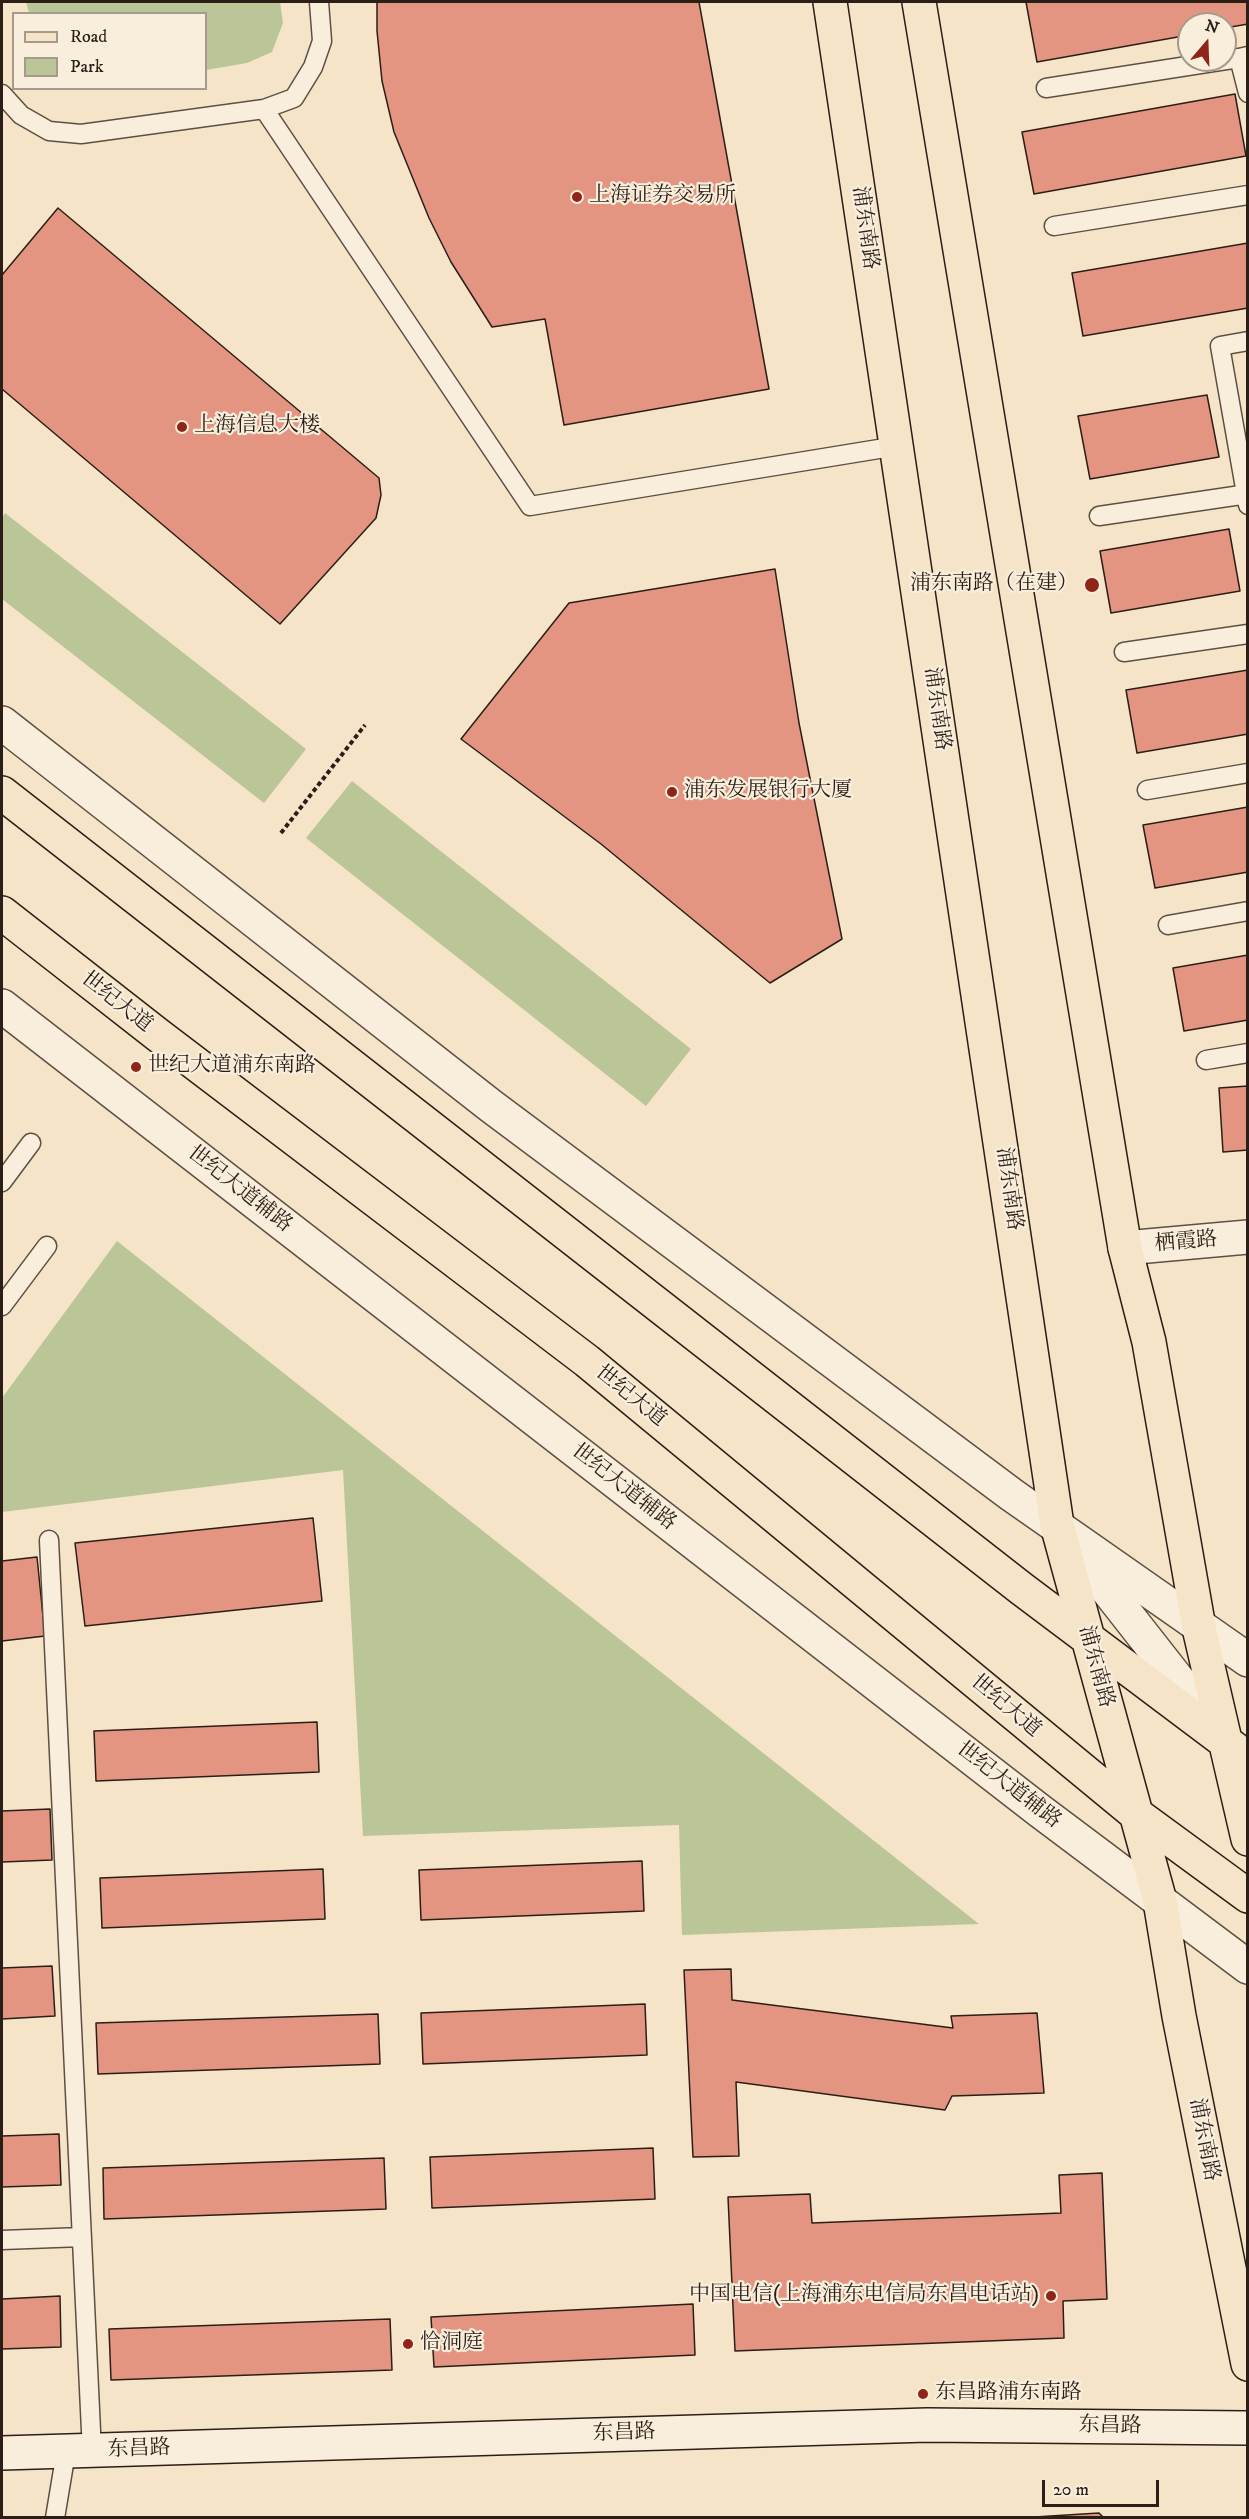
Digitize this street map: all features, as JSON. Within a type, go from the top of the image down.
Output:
[{"type":"main road","name":"浦东南路","points":[[830,2],[1057,1525],[1160,1901],[1179,2016],[1248,2364]]},
{"type":"main road","points":[[919,2],[1125,1248],[1149,1342],[1199,1628],[1237,1751],[1248,1839]]},
{"type":"main road","points":[[2,793],[1087,1638],[1237,1751]]},
{"type":"main road","name":"世纪大道","points":[[2,913],[158,1035],[587,1361],[1136,1814],[1248,1896]]},
{"type":"street","points":[[2,723],[491,1106],[1012,1495],[1199,1628],[1248,1660]]},
{"type":"street","name":"世纪大道辅路","points":[[2,1006],[1040,1811],[1248,1967]]},
{"type":"street","name":"栖霞路","points":[[1125,1248],[1248,1237]]},
{"type":"street","points":[[1057,1525],[1237,1751]]},
{"type":"street","name":"东昌路","points":[[2,2453],[927,2425],[1248,2428]]},
{"type":"lane","points":[[2,94],[21,115],[49,131],[81,134],[264,109],[294,98],[313,67],[322,41],[319,2]]},
{"type":"lane","points":[[1046,88],[1244,57],[1248,93]]},
{"type":"lane","points":[[264,109],[530,506],[897,446]]},
{"type":"lane","points":[[1054,226],[1248,195]]},
{"type":"lane","points":[[1099,516],[1247,498],[1221,346],[1248,341]]},
{"type":"lane","points":[[1124,652],[1248,634]]},
{"type":"lane","points":[[1147,790],[1248,773]]},
{"type":"lane","points":[[1168,925],[1248,911]]},
{"type":"lane","points":[[1206,1060],[1248,1053]]},
{"type":"lane","points":[[2,1182],[31,1143]]},
{"type":"lane","points":[[2,1306],[47,1246]]},
{"type":"lane","points":[[48,1540],[82,2237],[79,2452],[55,2517]]},
{"type":"lane","points":[[2,2240],[82,2237]]},
{"type":"path","points":[[281,833],[366,725]]},
{"type":"green space","points":[[26,2],[280,2],[283,23],[272,52],[247,63],[207,70],[207,12],[29,12]]},
{"type":"green space","points":[[5,513],[306,749],[264,803],[2,599],[2,518]]},
{"type":"green space","points":[[352,781],[691,1049],[646,1106],[306,838]]},
{"type":"green space","points":[[117,1241],[979,1924],[682,1935],[679,1825],[363,1836],[343,1470],[2,1512],[2,1398]]},
{"type":"building","name":"上海证券交易所","points":[[377,2],[699,2],[769,389],[564,425],[545,319],[492,327],[451,262],[429,218],[394,132],[382,81],[377,31]]},
{"type":"building","points":[[1026,2],[1248,2],[1248,24],[1237,26],[1237,12],[1177,12],[1177,37],[1037,62]]},
{"type":"building","points":[[1235,94],[1246,156],[1034,194],[1022,132]]},
{"type":"building","name":"上海信息大楼","points":[[58,208],[379,478],[381,495],[376,518],[280,624],[2,389],[2,275]]},
{"type":"building","points":[[1248,243],[1248,308],[1083,336],[1072,273]]},
{"type":"building","points":[[1207,395],[1219,457],[1090,479],[1078,416]]},
{"type":"building","points":[[1229,529],[1240,591],[1111,613],[1100,551]]},
{"type":"building","name":"浦东发展银行大厦","points":[[775,569],[799,723],[842,939],[770,983],[601,844],[461,739],[569,603]]},
{"type":"building","points":[[1248,670],[1248,734],[1137,753],[1126,690]]},
{"type":"building","points":[[1248,807],[1248,872],[1155,888],[1143,825]]},
{"type":"building","points":[[1248,955],[1248,1020],[1184,1031],[1173,968]]},
{"type":"building","points":[[1248,1086],[1248,1150],[1223,1152],[1219,1088]]},
{"type":"building","points":[[313,1518],[322,1601],[85,1626],[75,1543]]},
{"type":"building","points":[[37,1557],[45,1636],[2,1641],[2,1561]]},
{"type":"building","points":[[317,1722],[319,1772],[96,1781],[94,1731]]},
{"type":"building","points":[[50,1809],[52,1860],[2,1862],[2,1811]]},
{"type":"building","points":[[642,1861],[644,1911],[421,1920],[419,1870]]},
{"type":"building","points":[[323,1869],[325,1919],[102,1928],[100,1878]]},
{"type":"building","points":[[52,1966],[55,2016],[2,2019],[2,1968]]},
{"type":"building","points":[[731,1969],[732,2000],[953,2028],[951,2016],[1037,2013],[1044,2093],[952,2096],[945,2110],[736,2082],[739,2156],[693,2157],[684,1970]]},
{"type":"building","points":[[645,2004],[647,2055],[423,2064],[421,2013]]},
{"type":"building","points":[[378,2014],[380,2064],[98,2074],[96,2023]]},
{"type":"building","points":[[59,2134],[61,2185],[2,2187],[2,2136]]},
{"type":"building","points":[[653,2148],[655,2199],[432,2208],[430,2157]]},
{"type":"building","points":[[384,2158],[386,2209],[104,2219],[103,2168]]},
{"type":"building","points":[[1102,2173],[1107,2299],[1063,2301],[1064,2338],[735,2351],[728,2197],[810,2194],[812,2223],[1061,2213],[1059,2175]]},
{"type":"building","points":[[60,2296],[61,2347],[2,2349],[2,2299]]},
{"type":"building","points":[[693,2304],[695,2355],[434,2367],[431,2317]]},
{"type":"building","points":[[390,2319],[392,2370],[111,2380],[109,2329]]},
{"type":"building","points":[[1099,2513],[1104,2518],[1018,2518]]},
{"type":"place","name":"上海证券交易所","points":[[577,197]]},
{"type":"place","name":"上海信息大楼","points":[[182,427]]},
{"type":"place","name":"浦东南路（在建）","points":[[1092,585]]},
{"type":"place","name":"浦东发展银行大厦","points":[[672,792]]},
{"type":"place","name":"世纪大道浦东南路","points":[[136,1067]]},
{"type":"place","name":"中国电信(上海浦东电信局东昌电话站)","points":[[1051,2296]]},
{"type":"place","name":"恰洞庭","points":[[408,2344]]},
{"type":"place","name":"东昌路浦东南路","points":[[923,2394]]}]
